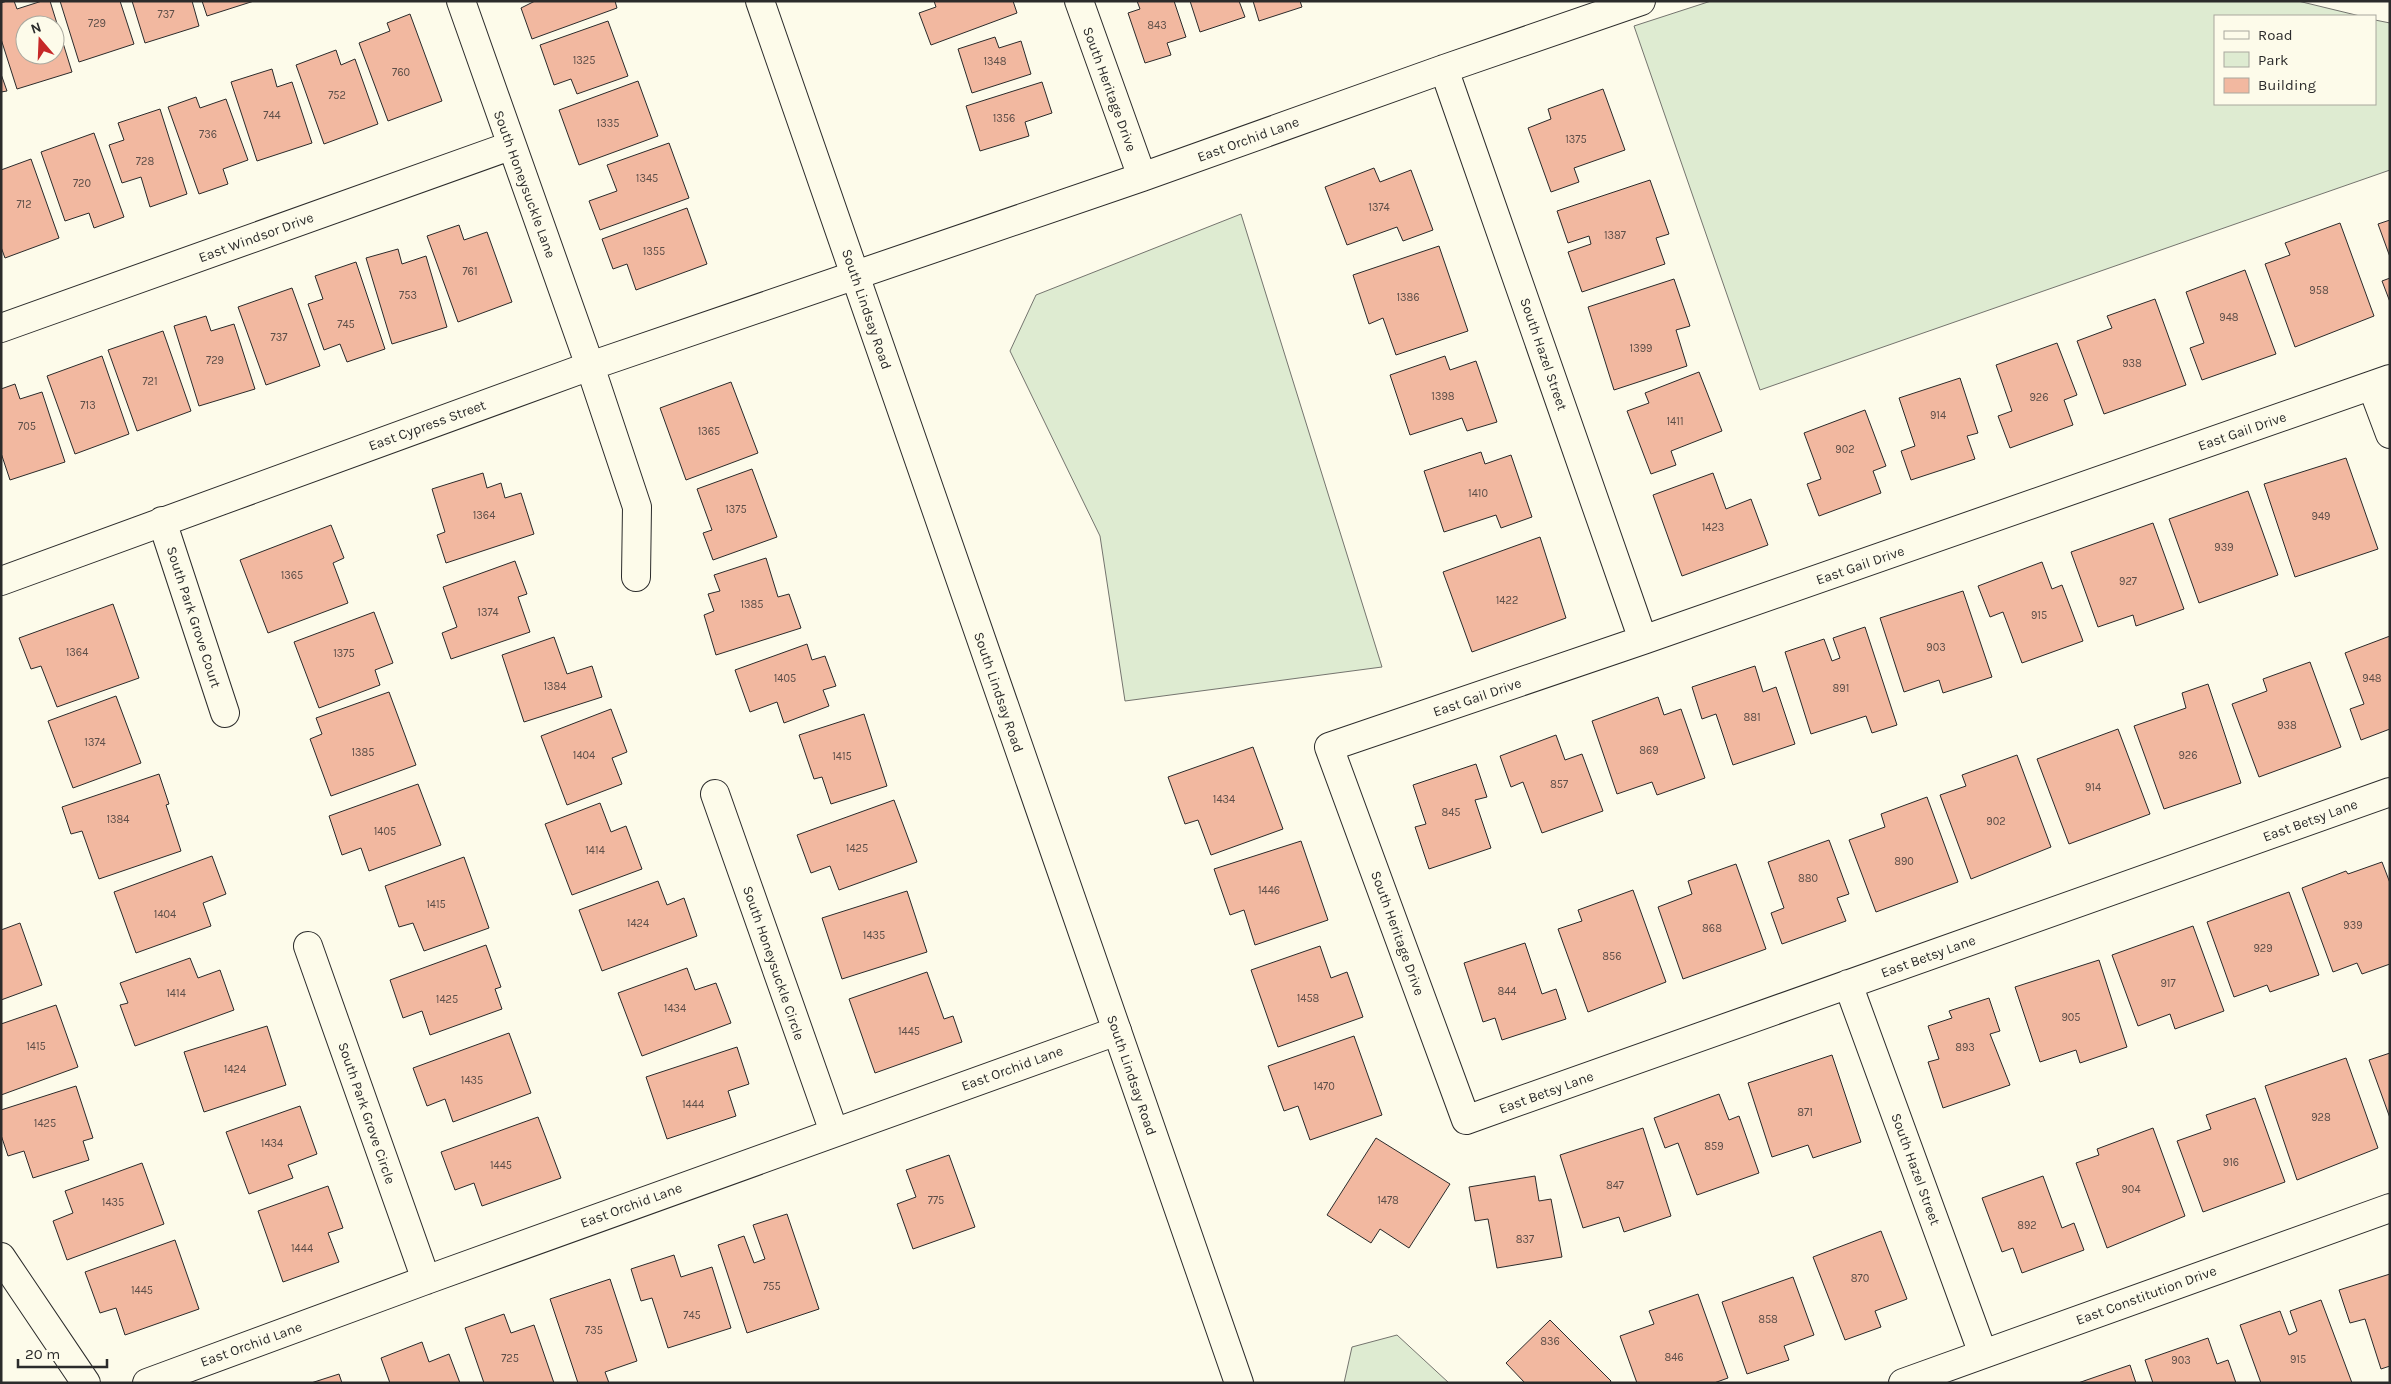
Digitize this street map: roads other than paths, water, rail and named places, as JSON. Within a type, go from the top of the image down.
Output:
[{"type":"street","name":"South Honeysuckle Lane","points":[[461,1],[510,146],[590,366],[637,507],[636,578]]},
{"type":"street","name":"South Lindsay Road","points":[[760,1],[1238,1383]]},
{"type":"street","name":"South Heritage Drive","points":[[1079,1],[1142,177]]},
{"type":"street","name":"East Orchid Lane","points":[[855,275],[1142,177],[1641,1]]},
{"type":"street","name":"South Hazel Street","points":[[1444,69],[1643,640]]},
{"type":"street","name":"East Windsor Drive","points":[[1,328],[510,146]]},
{"type":"street","name":"East Cypress Street","points":[[1,581],[590,366],[855,275]]},
{"type":"street","name":"East Gail Drive","points":[[1329,747],[1643,640],[2381,383]]},
{"type":"street","points":[[2381,383],[2390,434]]},
{"type":"street","name":"South Park Grove Court","points":[[162,521],[225,713]]},
{"type":"street","name":"South Heritage Drive","points":[[1329,747],[1466,1120]]},
{"type":"street","name":"East Betsy Lane","points":[[1466,1120],[2390,792]]},
{"type":"street","name":"South Honeysuckle Circle","points":[[715,794],[834,1132]]},
{"type":"street","name":"South Park Grove Circle","points":[[308,946],[426,1280]]},
{"type":"street","name":"South Hazel Street","points":[[1848,984],[1983,1354]]},
{"type":"street","name":"East Orchid Lane","points":[[147,1383],[426,1280],[1117,1031]]},
{"type":"street","name":"East Constitution Drive","points":[[1903,1383],[2390,1208]]},
{"type":"street","points":[[1,1257],[86,1383]]}]
